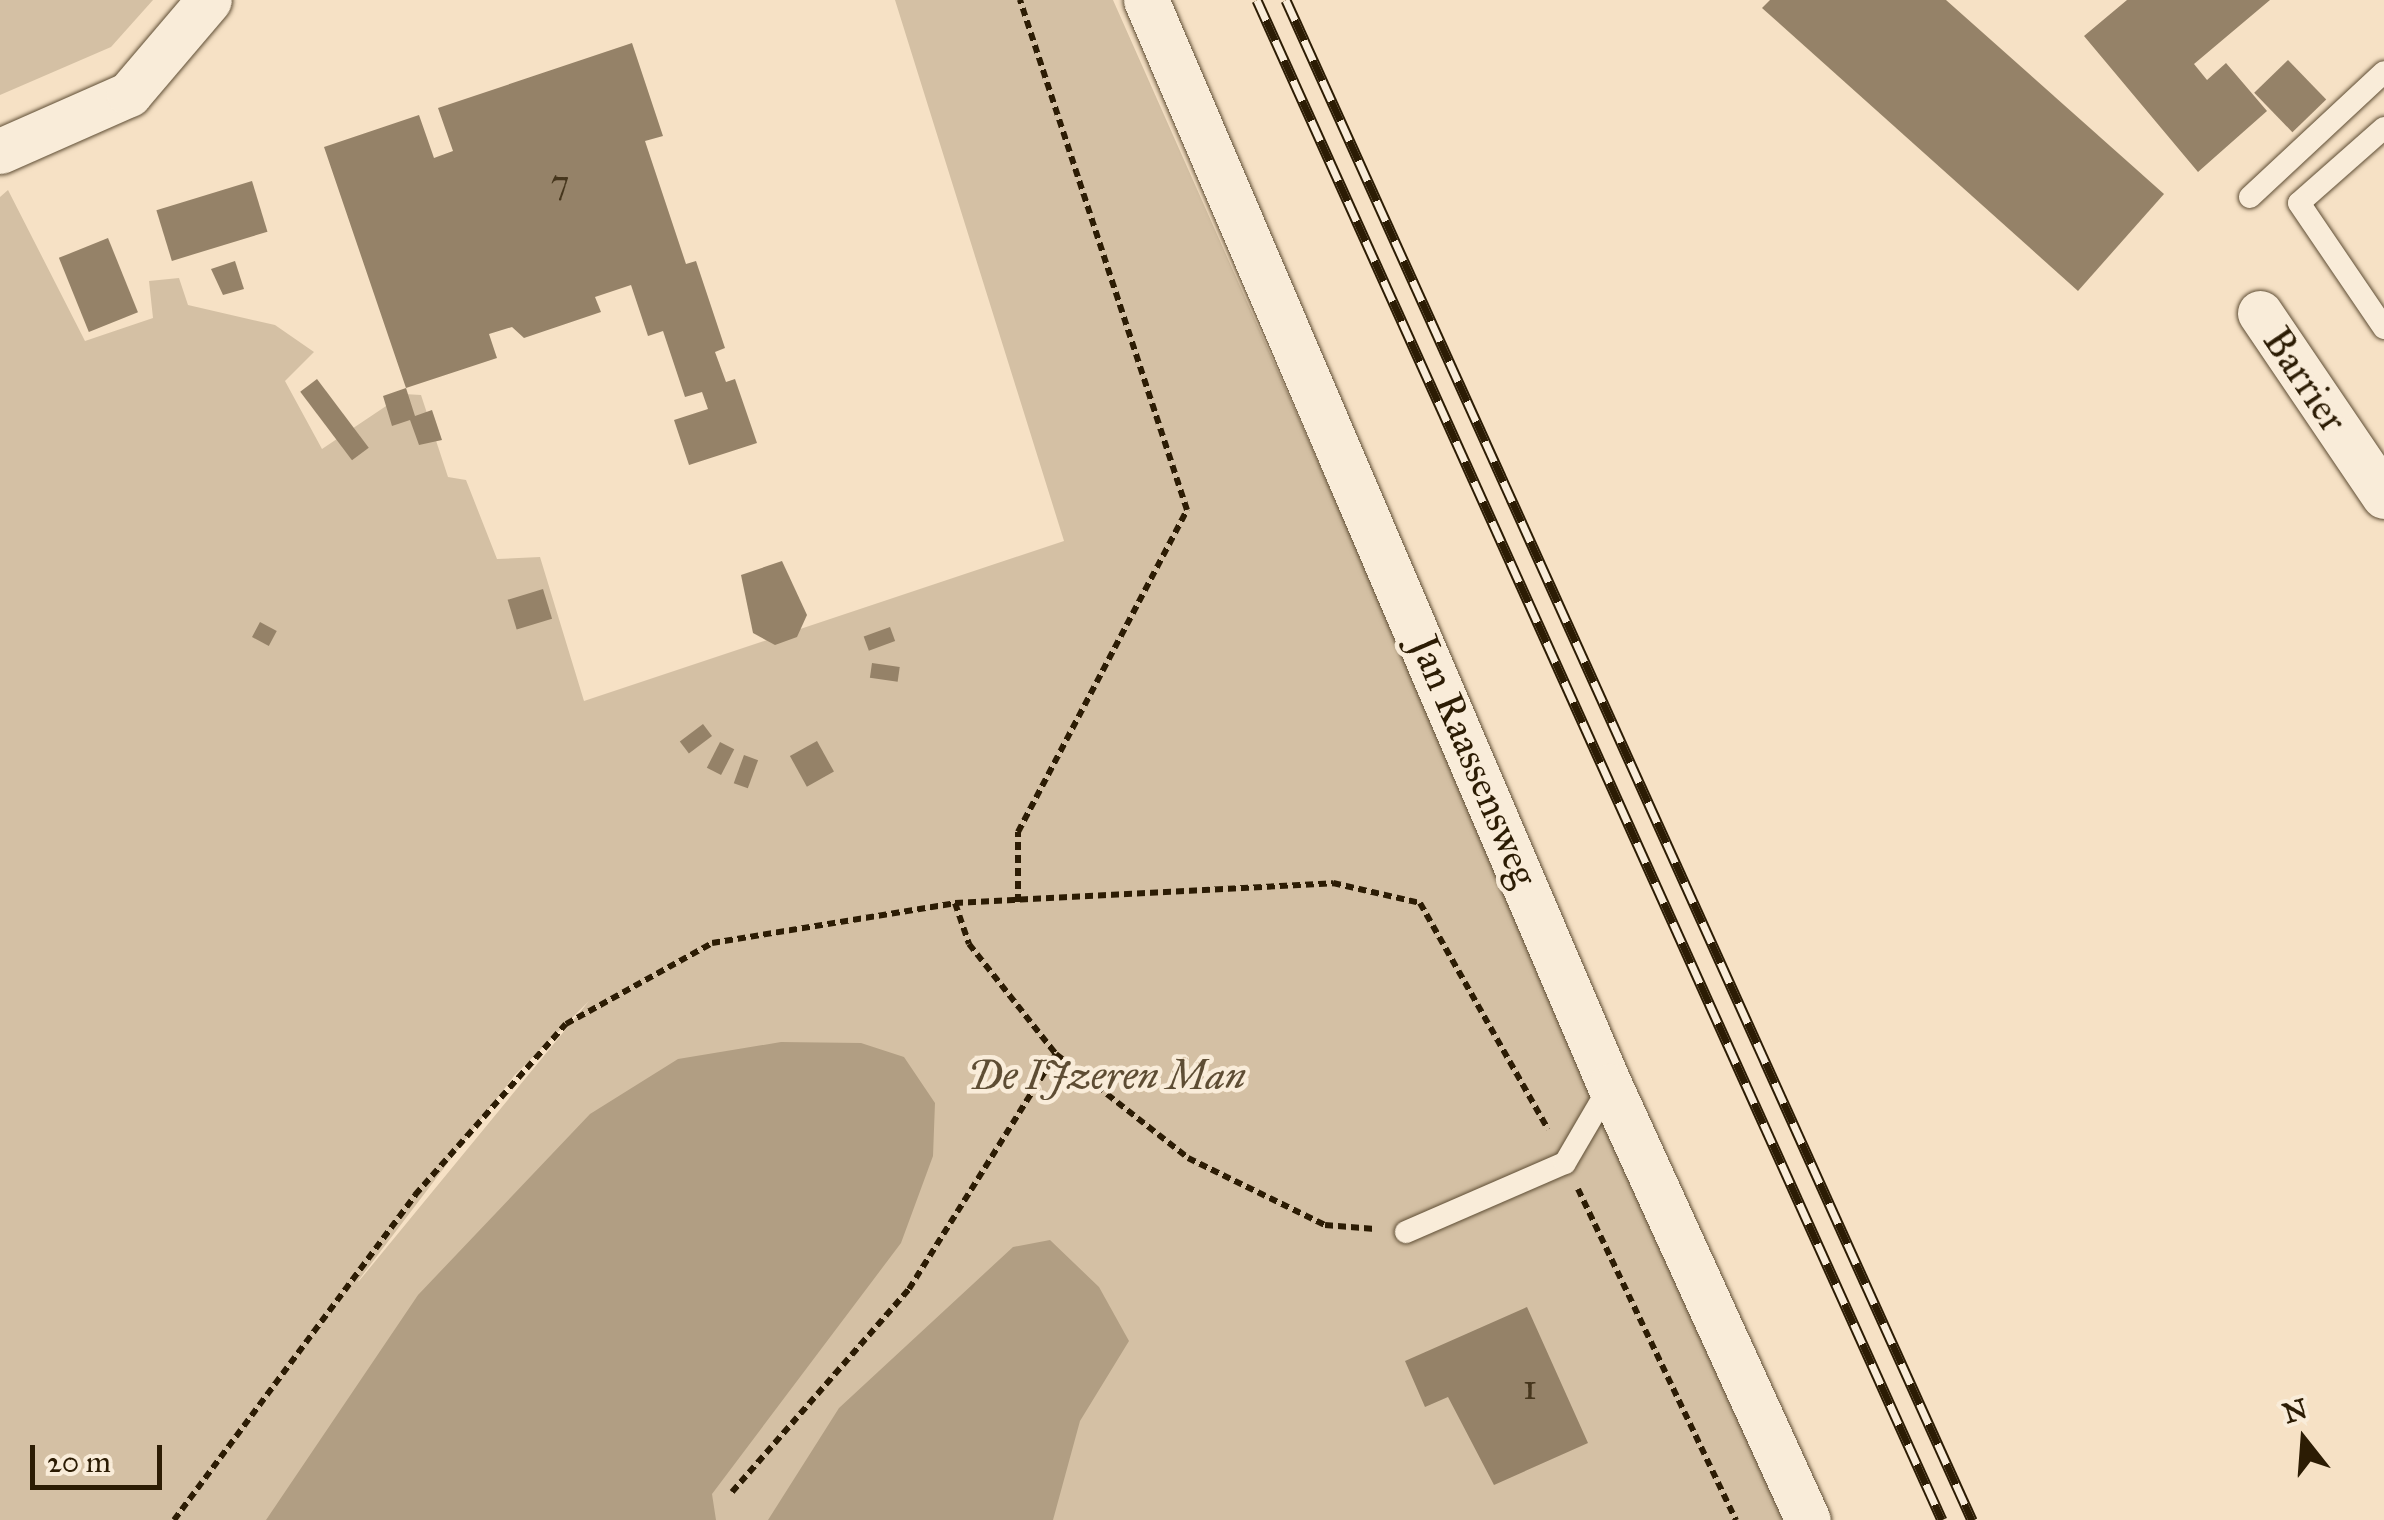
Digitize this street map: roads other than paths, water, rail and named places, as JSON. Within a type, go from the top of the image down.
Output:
[{"type":"street","points":[[0,151],[129,94],[209,0]]},
{"type":"street","name":"Jan Raassensweg","points":[[1146,0],[1610,1086],[1808,1520]]},
{"type":"street","name":"Barrier","points":[[2260,313],[2384,496]]},
{"type":"lane","points":[[2250,196],[2384,72]]},
{"type":"lane","points":[[2384,128],[2299,203],[2384,328]]},
{"type":"lane","points":[[1406,1232],[1564,1163],[1610,1086]]},
{"type":"railway","points":[[1257,0],[1942,1520]]},
{"type":"railway","points":[[1286,0],[1972,1520]]},
{"type":"park label","name":"De IJzeren Man","points":[[1107,1076]]}]
